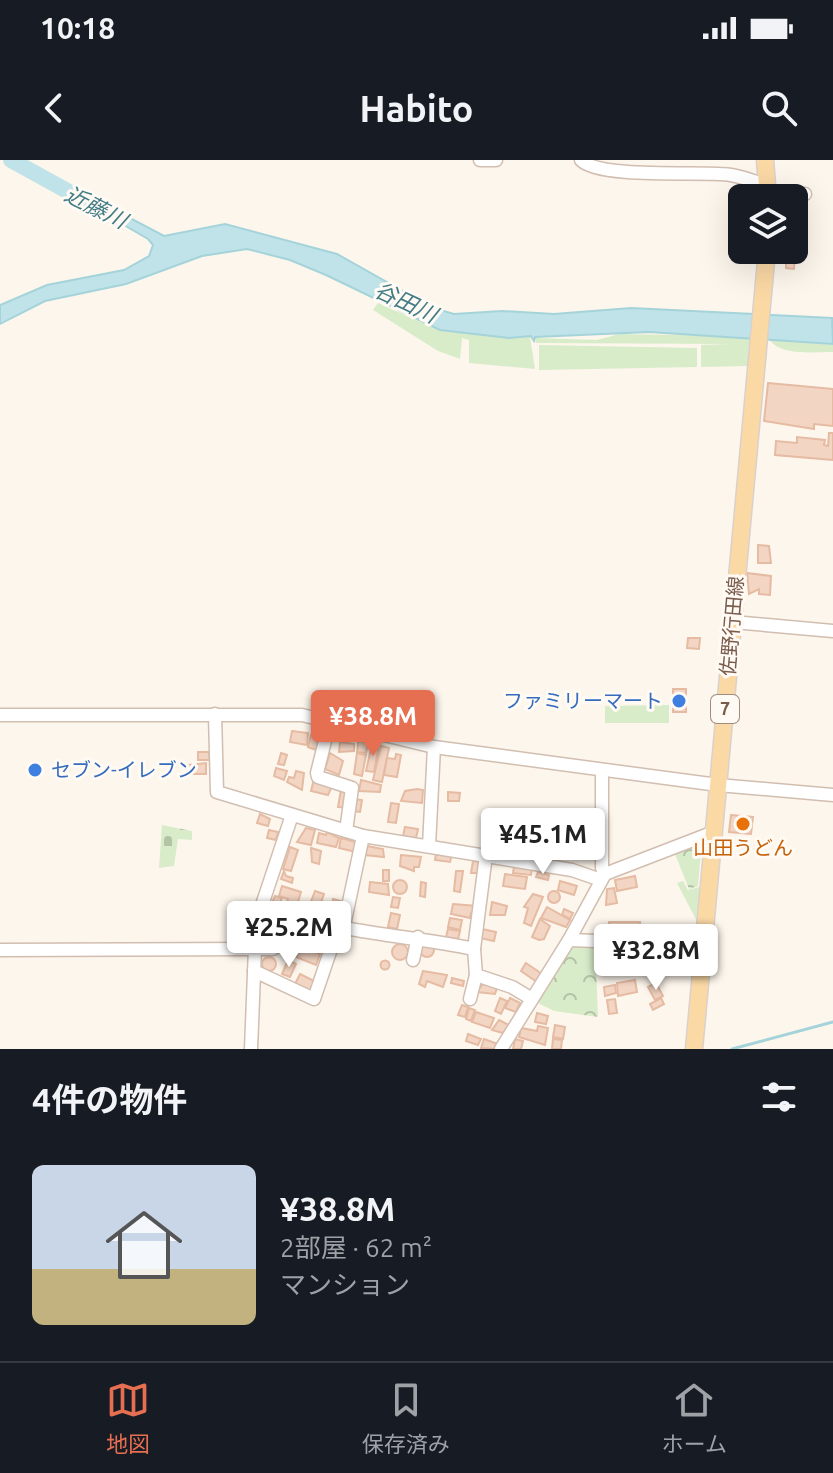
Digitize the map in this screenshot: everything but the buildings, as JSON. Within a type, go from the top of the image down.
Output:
[{"type":"main road","points":[[765,160],[767,184]]},
{"type":"main road","name":"佐野行田線","points":[[694,1049],[766,264]]},
{"type":"street","points":[[480,160],[496,160]]},
{"type":"street","points":[[581,160],[592,167],[653,174],[724,174],[748,184]]},
{"type":"street","points":[[733,622],[833,631]]},
{"type":"street","points":[[215,714],[217,792],[363,836],[603,877],[714,832]]},
{"type":"street","points":[[0,715],[290,714],[434,747],[718,785],[833,795]]},
{"type":"street","points":[[330,721],[317,773],[318,777],[352,788],[346,831]]},
{"type":"street","points":[[429,846],[434,747]]},
{"type":"street","points":[[501,1049],[569,940],[603,877],[602,770]]},
{"type":"street","points":[[251,1049],[256,923],[292,815]]},
{"type":"street","points":[[254,971],[316,998],[341,929],[363,836]]},
{"type":"street","points":[[470,999],[476,975],[474,949],[486,855]]},
{"type":"street","points":[[0,950],[255,950],[279,947],[302,918],[341,929],[418,937],[474,949]]},
{"type":"street","points":[[413,960],[418,937]]},
{"type":"street","points":[[569,940],[704,945]]},
{"type":"street","points":[[476,975],[512,987],[532,999]]},
{"type":"green space","points":[[378,303],[441,331],[530,337],[535,369],[469,363],[469,340],[462,338],[460,359],[438,351],[373,310]]},
{"type":"green space","points":[[619,334],[734,336],[751,340],[753,344],[749,344],[748,366],[701,367],[701,345],[731,344],[536,343],[535,338],[597,340]]},
{"type":"green space","points":[[770,340],[833,345],[833,352],[790,351]]},
{"type":"green space","points":[[539,345],[697,348],[697,367],[539,370]]},
{"type":"green space","points":[[669,705],[669,723],[605,723],[605,706]]},
{"type":"green space","points":[[162,825],[192,831],[192,840],[178,839],[174,866],[159,868]]},
{"type":"green space","points":[[702,838],[698,886],[689,889],[673,849]]},
{"type":"green space","points":[[683,881],[688,890],[699,887],[699,925],[677,883]]},
{"type":"green space","points":[[571,943],[595,943],[598,1017],[554,1011],[534,1001]]},
{"type":"water","name":"谷田川","points":[[91,206],[128,217],[164,236],[225,224],[337,254],[433,308],[454,314],[502,311],[554,314],[631,308],[832,318],[833,344],[649,332],[535,337],[534,341],[531,336],[509,338],[440,330],[326,275],[290,260],[247,249],[202,256],[126,284],[45,301],[0,324],[0,305],[47,285],[124,270],[149,256],[153,245],[148,239]]},
{"type":"waterway","name":"近藤川","points":[[11,160],[111,215]]},
{"type":"waterway","points":[[732,1049],[833,1022]]},
{"type":"place","name":"ファミリーマート","points":[[679,701]]},
{"type":"place","name":"セブン-イレブン","points":[[35,770]]},
{"type":"place","name":"山田うどん","points":[[743,824]]}]
